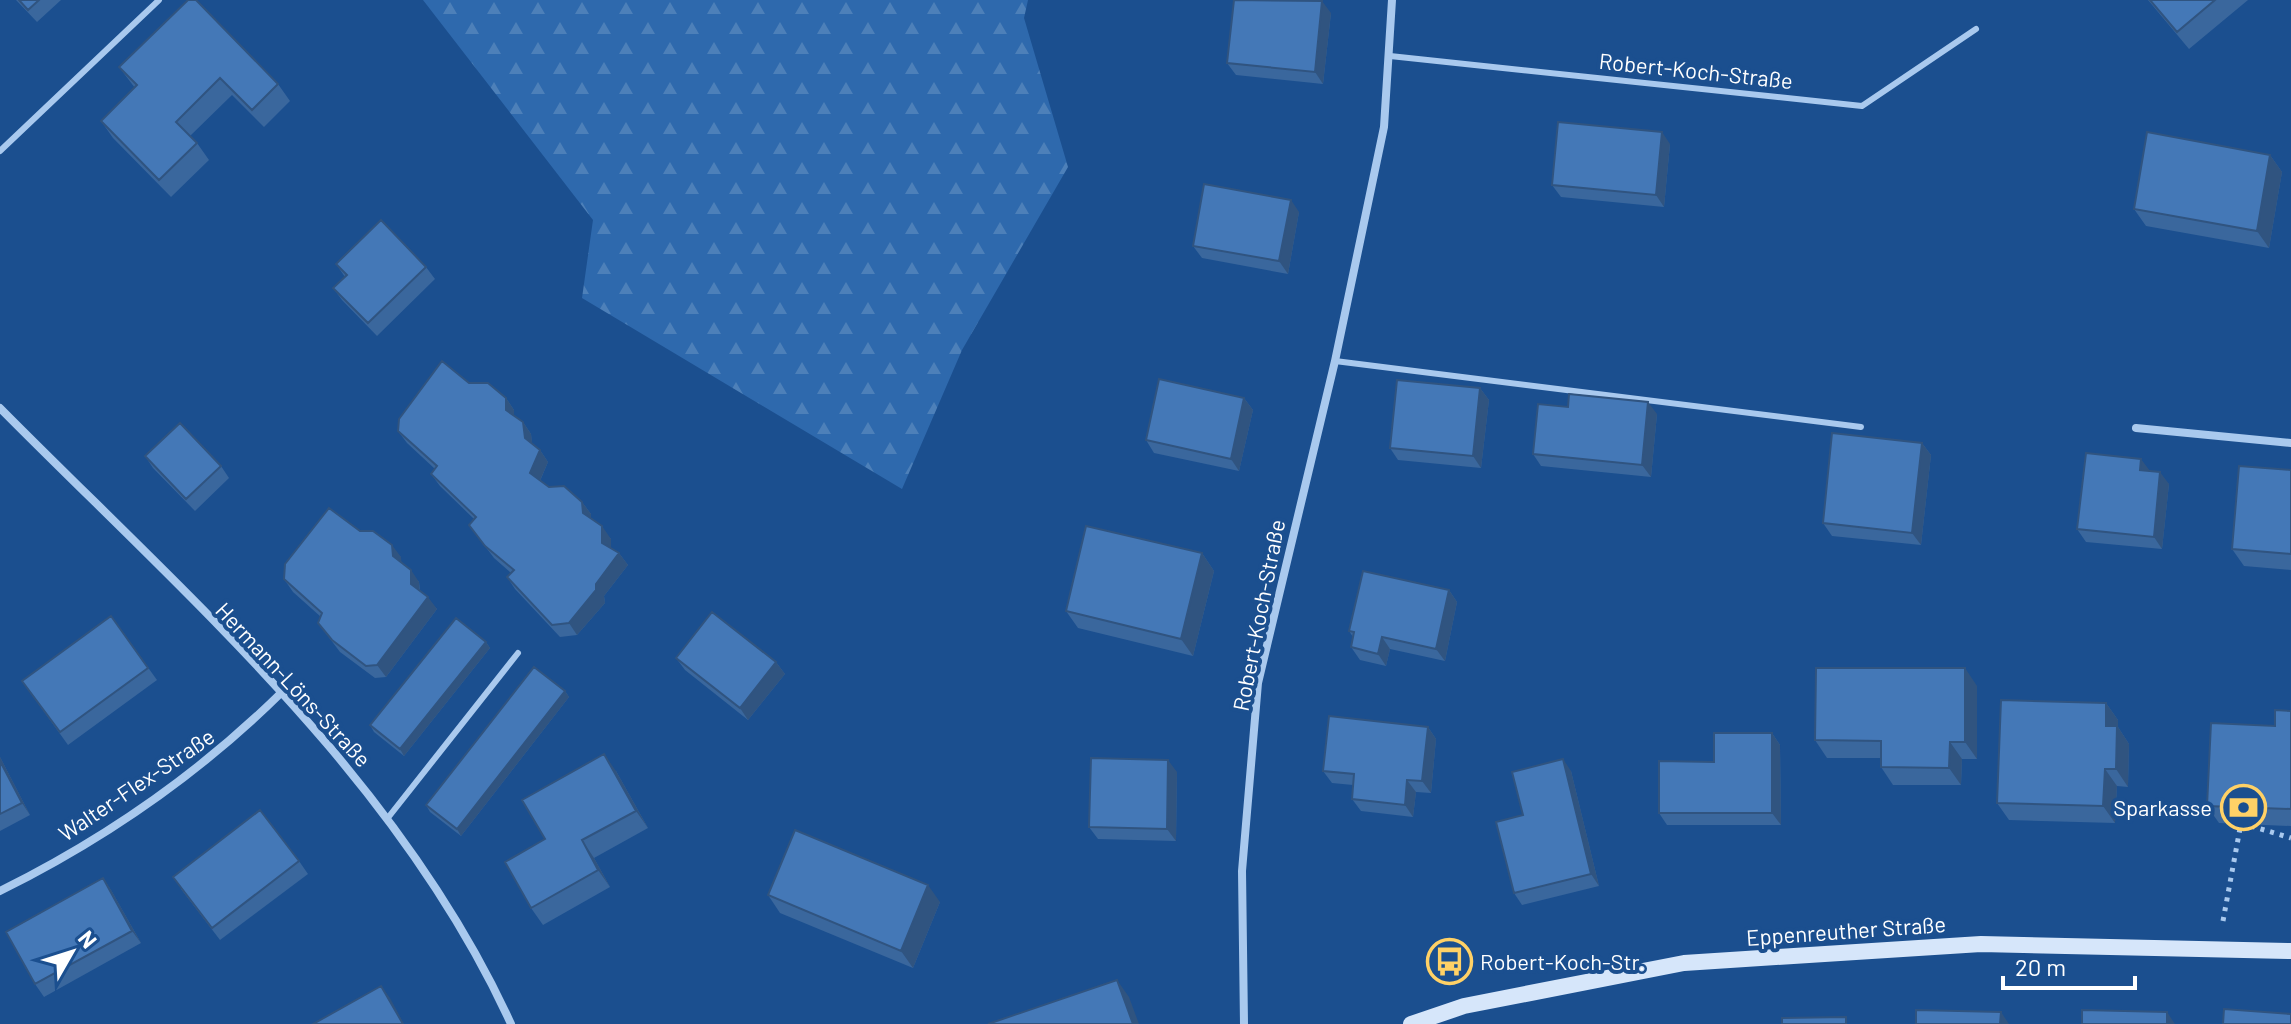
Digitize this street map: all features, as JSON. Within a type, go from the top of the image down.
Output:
[{"type":"main road","name":"Eppenreuther Straße","points":[[1411,1024],[1464,1006],[1684,963],[1981,944],[2291,951]]},
{"type":"street","name":"Robert-Koch-Straße","points":[[1244,1024],[1242,871],[1258,683],[1335,361],[1384,127],[1392,0]]},
{"type":"street","name":"Hermann-Löns-Straße","points":[[0,408],[282,692],[352,771],[463,932],[511,1024]]},
{"type":"street","points":[[2136,428],[2291,443]]},
{"type":"street","name":"Walter-Flex-Straße","points":[[0,891],[137,811],[236,737],[282,692]]},
{"type":"lane","points":[[0,151],[159,0]]},
{"type":"lane","name":"Robert-Koch-Straße","points":[[1390,56],[1862,106],[1976,29]]},
{"type":"lane","points":[[1335,361],[1861,427]]},
{"type":"lane","points":[[387,819],[518,653]]},
{"type":"path","points":[[2218,947],[2241,823],[2291,838]]},
{"type":"green space","points":[[423,0],[1028,0],[1024,18],[1068,167],[962,350],[902,489],[582,298],[593,220]]},
{"type":"building","points":[[19,0],[39,0],[28,10]]},
{"type":"building","points":[[188,0],[196,0],[278,84],[252,110],[220,78],[176,122],[197,143],[159,180],[101,121],[137,85],[119,67]]},
{"type":"building","points":[[1234,0],[1322,1],[1315,72],[1227,63]]},
{"type":"building","points":[[2150,0],[2215,0],[2177,32]]},
{"type":"building","points":[[1558,122],[1662,132],[1656,195],[1552,185]]},
{"type":"building","points":[[2147,132],[2270,155],[2257,231],[2134,209]]},
{"type":"building","points":[[1204,184],[1291,200],[1279,261],[1193,246]]},
{"type":"building","points":[[381,220],[426,267],[368,323],[333,288],[347,275],[336,264]]},
{"type":"building","points":[[442,361],[469,383],[488,383],[506,398],[506,410],[523,422],[525,438],[540,450],[530,473],[549,487],[564,486],[582,502],[583,513],[602,526],[602,543],[619,553],[596,584],[596,590],[569,623],[552,625],[507,577],[514,570],[485,546],[469,525],[476,517],[431,474],[437,466],[398,431],[399,419]]},
{"type":"building","points":[[1159,379],[1244,398],[1231,459],[1146,440]]},
{"type":"building","points":[[1397,380],[1480,388],[1473,456],[1390,448]]},
{"type":"building","points":[[1569,394],[1648,402],[1642,465],[1533,454],[1538,404],[1568,407]]},
{"type":"building","points":[[180,423],[221,466],[186,499],[145,456]]},
{"type":"building","points":[[1832,433],[1922,443],[1912,533],[1823,523]]},
{"type":"building","points":[[2086,453],[2141,459],[2140,470],[2160,472],[2154,537],[2077,529]]},
{"type":"building","points":[[2239,466],[2291,470],[2291,554],[2232,549]]},
{"type":"building","points":[[329,508],[360,531],[373,531],[392,545],[393,556],[411,570],[411,584],[428,597],[377,665],[366,666],[332,640],[318,623],[322,613],[284,579],[285,564]]},
{"type":"building","points":[[1086,526],[1202,553],[1181,639],[1066,611]]},
{"type":"building","points":[[1363,571],[1449,590],[1436,649],[1382,637],[1378,654],[1351,647],[1354,632],[1349,631]]},
{"type":"building","points":[[712,612],[776,662],[740,708],[676,658]]},
{"type":"building","points":[[111,616],[148,668],[60,732],[22,681]]},
{"type":"building","points":[[456,618],[486,642],[400,749],[370,725]]},
{"type":"building","points":[[534,667],[565,691],[457,829],[426,805]]},
{"type":"building","points":[[1816,668],[1965,668],[1965,742],[1950,742],[1949,768],[1881,767],[1881,741],[1815,740]]},
{"type":"building","points":[[2001,700],[2106,703],[2106,726],[2117,726],[2116,769],[2105,769],[2103,806],[1997,803]]},
{"type":"building","points":[[2275,710],[2291,711],[2291,809],[2207,806],[2211,723],[2275,726]]},
{"type":"building","points":[[1329,716],[1428,727],[1422,781],[1407,780],[1405,805],[1352,799],[1354,774],[1323,771]]},
{"type":"building","points":[[1714,733],[1772,733],[1772,813],[1659,813],[1659,761],[1714,762]]},
{"type":"building","points":[[604,754],[636,811],[582,840],[598,870],[531,908],[505,862],[545,839],[522,800]]},
{"type":"building","points":[[1091,758],[1168,760],[1167,829],[1089,827]]},
{"type":"building","points":[[1563,759],[1591,874],[1514,893],[1496,822],[1523,815],[1512,772]]},
{"type":"building","points":[[0,761],[22,803],[0,814]]},
{"type":"building","points":[[260,810],[299,861],[212,928],[173,877]]},
{"type":"building","points":[[795,830],[928,885],[901,951],[768,895]]},
{"type":"building","points":[[103,878],[132,931],[35,984],[6,932]]},
{"type":"building","points":[[1117,980],[1133,1024],[988,1024]]},
{"type":"building","points":[[381,986],[403,1024],[313,1024]]},
{"type":"building","points":[[2224,1009],[2291,1014],[2291,1024],[2223,1024]]},
{"type":"building","points":[[1916,1010],[2001,1012],[2000,1024],[1916,1024]]},
{"type":"building","points":[[2082,1010],[2167,1012],[2167,1024],[2082,1024]]},
{"type":"building","points":[[1846,1017],[1846,1024],[1782,1024],[1782,1018]]},
{"type":"place","name":"Sparkasse","points":[[2243,807]]},
{"type":"place","name":"Robert-Koch-Str.","points":[[1449,961]]}]
